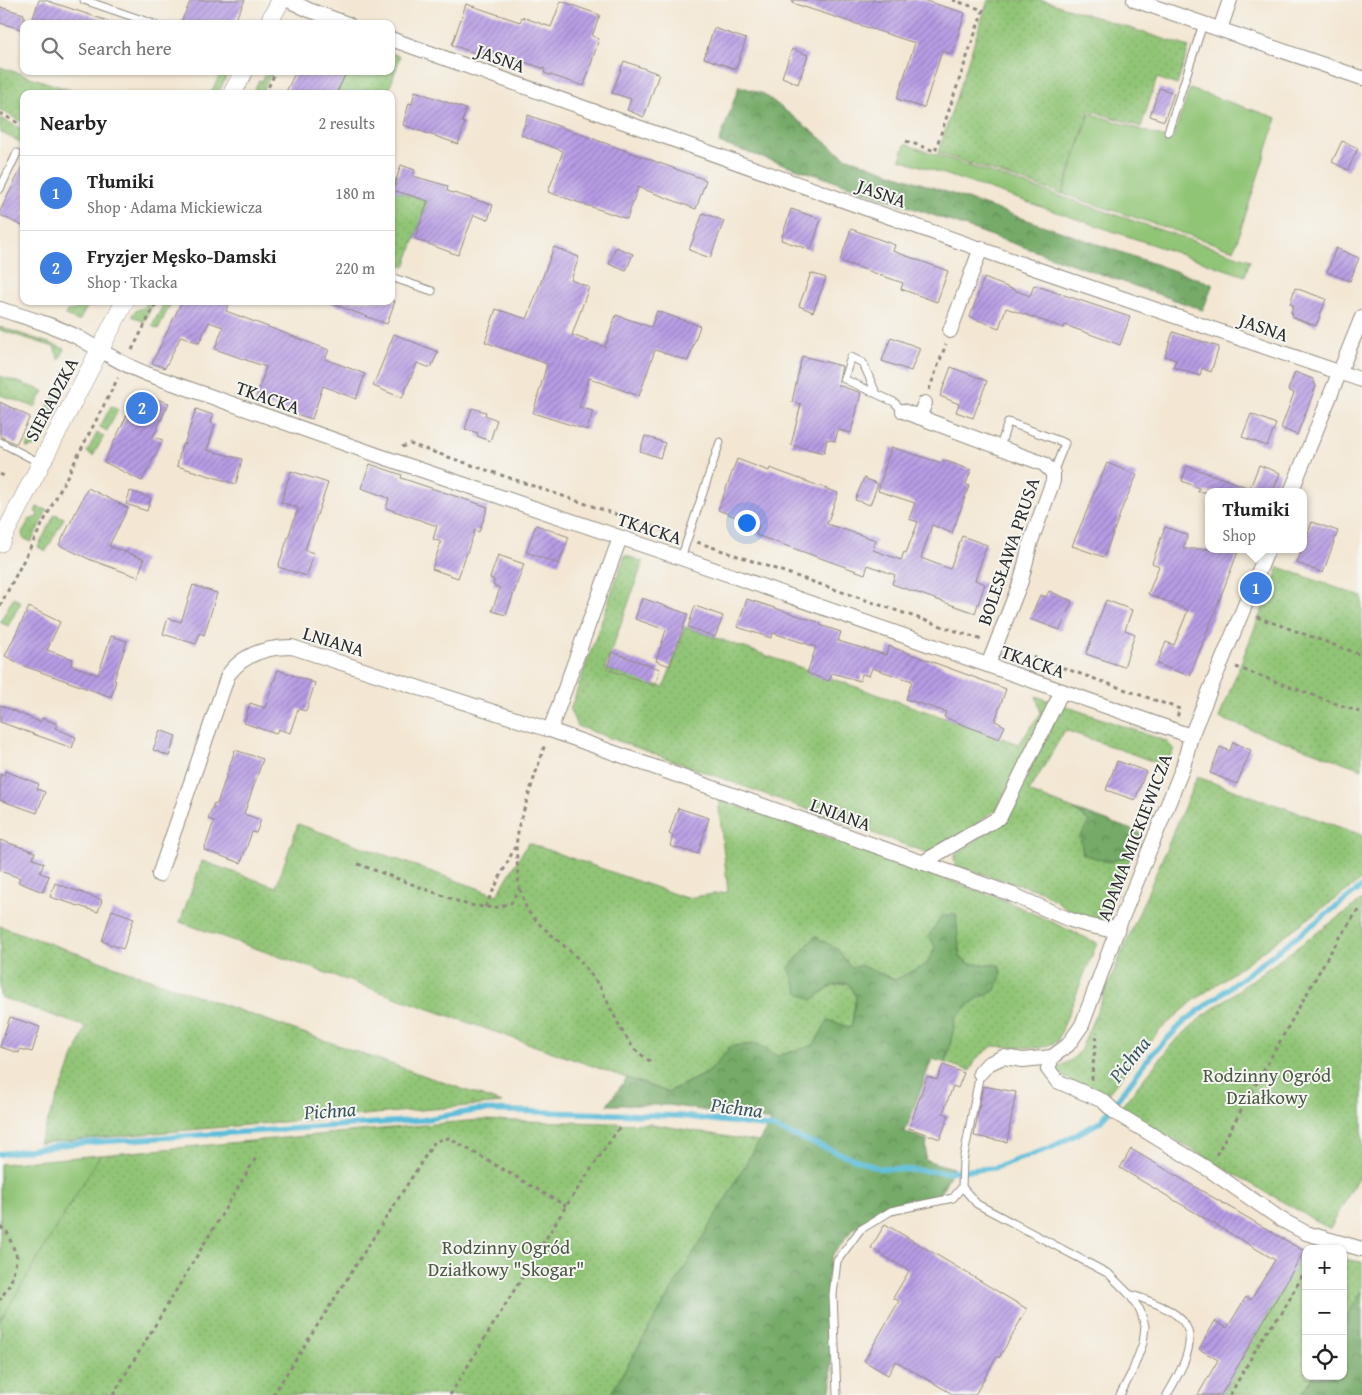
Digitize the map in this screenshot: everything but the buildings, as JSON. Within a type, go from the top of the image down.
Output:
[{"type":"street","points":[[270,20],[281,0]]},
{"type":"street","points":[[288,0],[308,10],[337,20]]},
{"type":"street","points":[[1134,0],[1362,78]]},
{"type":"street","points":[[1220,29],[1230,0]]},
{"type":"street","name":"JASNA","points":[[395,40],[981,248],[1362,380]]},
{"type":"street","points":[[234,90],[242,75]]},
{"type":"street","points":[[950,331],[981,248]]},
{"type":"street","name":"SIERADZKA","points":[[0,543],[123,305]]},
{"type":"street","name":"TKACKA","points":[[0,309],[50,325],[78,338],[124,365],[140,371],[380,456],[681,558],[1191,736]]},
{"type":"street","points":[[1293,488],[1362,317]]},
{"type":"street","points":[[919,417],[924,403]]},
{"type":"street","name":"BOLESŁAWA PRUSA","points":[[903,411],[1044,464],[1053,473],[1053,482],[1031,541],[1021,581],[988,665]]},
{"type":"street","points":[[550,730],[620,538]]},
{"type":"street","name":"ADAMA MICKIEWICZA","points":[[1052,1057],[1068,1045],[1082,1024],[1092,1001],[1119,924],[1183,767],[1191,736],[1266,553]]},
{"type":"street","name":"LNIANA","points":[[159,875],[228,675],[234,666],[265,649],[292,647],[550,730],[1011,894],[1068,919],[1106,929],[1119,924]]},
{"type":"street","points":[[922,863],[1000,817],[1062,691]]},
{"type":"street","points":[[980,1073],[988,1064],[1003,1057],[1023,1060],[1052,1057],[1048,1069],[1057,1081],[1099,1099],[1116,1113],[1208,1169],[1282,1220],[1306,1233],[1362,1249]]},
{"type":"lane","points":[[84,0],[142,20]]},
{"type":"lane","points":[[1168,132],[1203,24]]},
{"type":"lane","points":[[0,189],[17,153]]},
{"type":"lane","points":[[395,278],[432,291]]},
{"type":"lane","points":[[876,393],[864,363],[850,357],[844,379],[894,402],[903,411]]},
{"type":"lane","points":[[1000,447],[1008,422],[1065,443],[1053,473]]},
{"type":"lane","points":[[0,442],[41,464]]},
{"type":"lane","points":[[681,558],[720,442]]},
{"type":"lane","points":[[837,1395],[833,1295],[837,1261],[860,1230],[891,1211],[953,1198],[962,1187],[964,1161],[980,1073]]},
{"type":"lane","points":[[962,1187],[977,1204],[1109,1274],[1129,1294],[1140,1310],[1145,1326],[1143,1343],[1132,1372],[1120,1395]]},
{"type":"lane","points":[[1129,1294],[1154,1302],[1179,1316],[1186,1325],[1190,1336],[1189,1349],[1182,1369],[1167,1395]]},
{"type":"path","points":[[906,141],[936,151],[983,10],[953,0]]},
{"type":"path","points":[[267,90],[274,75]]},
{"type":"path","points":[[0,113],[20,124]]},
{"type":"path","points":[[132,350],[155,305]]},
{"type":"path","points":[[924,403],[950,331]]},
{"type":"path","points":[[0,606],[117,378]]},
{"type":"path","points":[[380,456],[410,444],[996,644],[1180,709],[1173,729]]},
{"type":"path","points":[[0,474],[4,476]]},
{"type":"path","points":[[1259,618],[1362,655]]},
{"type":"path","points":[[1239,668],[1362,713]]},
{"type":"path","points":[[550,730],[519,825],[516,846],[519,888],[527,910],[579,959],[600,987],[621,1029],[634,1049],[651,1062]]},
{"type":"path","points":[[485,907],[516,846]]},
{"type":"path","points":[[358,864],[468,905],[494,908],[511,903],[519,888]]},
{"type":"path","points":[[1212,1163],[1328,956],[1356,913],[1362,909]]},
{"type":"path","points":[[1092,1001],[1097,1027],[1092,1082],[1099,1099]]},
{"type":"path","points":[[450,1395],[566,1206],[619,1128]]},
{"type":"path","points":[[273,1395],[435,1141],[449,1138],[566,1206]]},
{"type":"path","points":[[113,1395],[257,1156]]},
{"type":"path","points":[[0,1227],[7,1232],[17,1257],[11,1282],[0,1300]]},
{"type":"path","points":[[1230,1395],[1264,1335],[1282,1313],[1302,1276]]},
{"type":"green space","points":[[988,0],[1042,0],[1189,47],[1177,85],[1157,78],[1141,127],[1090,110],[1062,194],[938,153]]},
{"type":"green space","points":[[395,54],[400,56],[395,72]]},
{"type":"green space","points":[[0,67],[70,90],[20,90],[20,121],[0,110]]},
{"type":"green space","points":[[220,75],[227,75],[220,90],[212,90]]},
{"type":"green space","points":[[265,75],[271,75],[263,90],[254,90],[259,80],[262,81]]},
{"type":"green space","points":[[345,75],[394,75],[389,90],[338,90]]},
{"type":"green space","points":[[739,86],[764,94],[845,157],[1213,284],[1203,310],[847,185],[719,143]]},
{"type":"green space","points":[[1190,89],[1277,118],[1234,250],[1063,194],[1090,113],[1172,140]]},
{"type":"green space","points":[[0,118],[20,128],[20,142],[0,132]]},
{"type":"green space","points":[[905,144],[1250,260],[1245,276],[900,159]]},
{"type":"green space","points":[[395,191],[428,201],[405,267],[395,263]]},
{"type":"green space","points":[[78,305],[88,305],[80,320],[77,321],[65,315],[67,311],[76,310]]},
{"type":"green space","points":[[146,305],[153,305],[144,322],[132,316],[135,311]]},
{"type":"green space","points":[[163,305],[170,305],[158,329],[152,326]]},
{"type":"green space","points":[[0,327],[65,349],[59,360],[54,347],[0,330]]},
{"type":"green space","points":[[0,376],[44,391],[35,407],[0,395]]},
{"type":"green space","points":[[58,387],[64,390],[35,446],[26,448]]},
{"type":"green space","points":[[111,406],[118,410],[107,431],[100,427]]},
{"type":"green space","points":[[97,433],[104,436],[93,456],[87,452]]},
{"type":"green space","points":[[37,507],[47,510],[31,542],[23,538],[22,533],[29,520],[37,517],[38,513],[35,512]]},
{"type":"green space","points":[[55,514],[64,518],[46,551],[38,547]]},
{"type":"green space","points":[[625,555],[643,562],[605,669],[664,687],[685,627],[1019,744],[1041,713],[1036,696],[1052,702],[997,809],[942,848],[928,853],[577,726],[570,710]]},
{"type":"green space","points":[[1279,567],[1362,597],[1362,769],[1219,718]]},
{"type":"green space","points":[[13,598],[21,602],[8,626],[0,622]]},
{"type":"green space","points":[[1062,705],[1166,741],[1174,749],[1166,766],[1065,730],[1029,792],[1073,809],[1090,822],[1108,862],[1131,856],[1104,924],[1079,919],[1073,912],[1041,891],[955,866],[954,856],[1006,819]]},
{"type":"green space","points":[[1197,777],[1362,835],[1362,880],[1192,1002],[1160,1030],[1106,1096],[1063,1077],[1055,1069],[1071,1060],[1080,1051]]},
{"type":"green space","points":[[718,799],[1002,899],[1097,943],[1057,1042],[1040,1048],[993,1046],[977,1058],[970,1071],[946,1063],[956,1017],[974,1000],[995,990],[999,965],[971,964],[960,957],[955,914],[927,964],[895,980],[888,976],[852,968],[837,949],[790,968],[798,992],[812,1000],[831,986],[848,983],[856,997],[851,1028],[828,1020],[814,1045],[777,1056],[758,1044],[731,1046],[709,1072],[667,1092],[180,922],[202,861],[276,887],[298,824],[497,895],[528,843],[686,898],[728,892]]},
{"type":"green space","points":[[1073,809],[1141,833],[1131,856],[1108,862],[1083,854],[1080,837],[1090,822]]},
{"type":"green space","name":"Rodzinny Ogród Działkowy","points":[[1362,900],[1362,1170],[1330,1229],[1120,1108],[1173,1043],[1204,1015]]},
{"type":"green space","points":[[956,914],[960,957],[971,964],[999,965],[1002,974],[995,990],[974,1001],[956,1017],[946,1063],[932,1059],[905,1132],[927,1140],[925,1160],[953,1168],[940,1193],[879,1212],[852,1230],[832,1256],[827,1281],[832,1385],[830,1395],[610,1395],[771,1121],[669,1105],[607,1105],[627,1078],[668,1092],[709,1072],[731,1046],[758,1044],[777,1056],[814,1045],[828,1020],[851,1028],[856,997],[848,983],[831,986],[812,1000],[798,992],[789,968],[815,936],[837,949],[852,968],[860,965],[895,980],[927,964],[935,947],[929,935],[942,916]]},
{"type":"green space","points":[[0,926],[502,1103],[39,1143],[86,1027],[0,997]]},
{"type":"green space","name":"Rodzinny Ogród Działkowy \"Skogar\"","points":[[478,1120],[652,1124],[759,1142],[610,1395],[0,1395],[0,1321],[100,1155]]},
{"type":"green space","points":[[100,1155],[0,1321],[0,1164]]},
{"type":"green space","points":[[1302,1253],[1302,1380],[1311,1380],[1302,1395],[1221,1395]]},
{"type":"green space","points":[[1347,1260],[1362,1262],[1362,1291],[1347,1316]]},
{"type":"green space","points":[[1362,1291],[1362,1395],[1302,1395],[1311,1380],[1347,1380],[1347,1316]]},
{"type":"waterway","name":"Pichna","points":[[0,1154],[69,1144],[422,1120],[479,1110],[680,1116],[771,1127],[878,1168],[945,1172],[994,1168],[1050,1148],[1100,1122],[1152,1054],[1184,1022],[1362,887]]},
{"type":"place","name":"Fryzjer Męsko-Damski","points":[[142,408]]},
{"type":"place","name":"Tłumiki","points":[[1256,588]]}]
